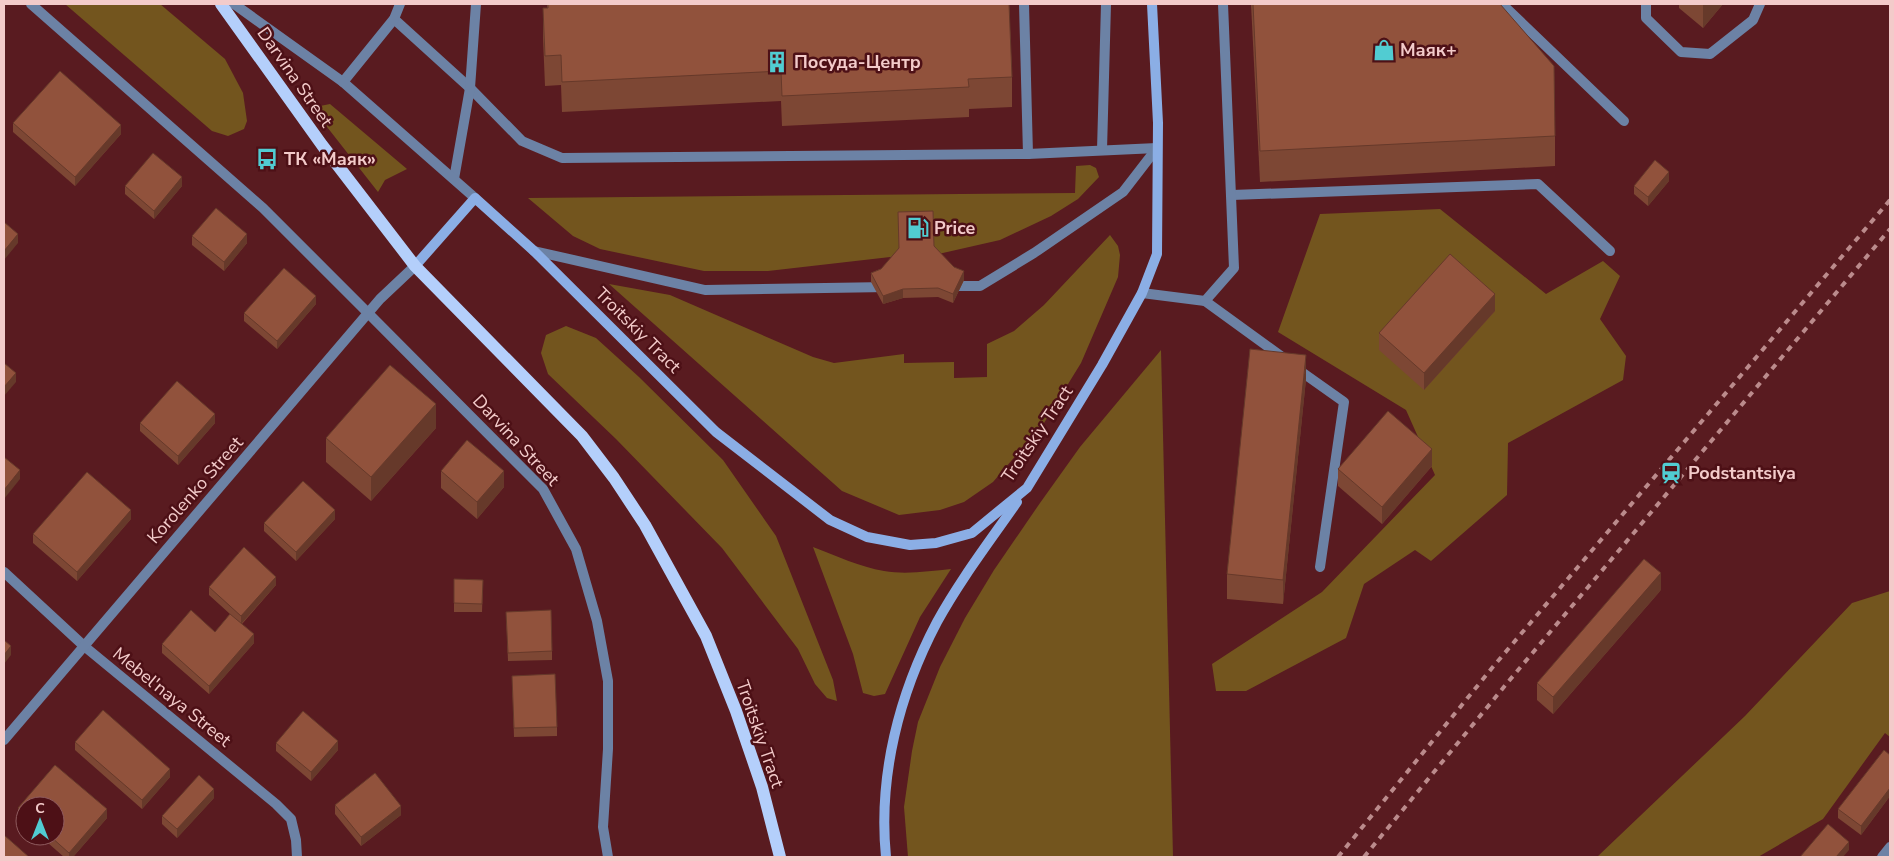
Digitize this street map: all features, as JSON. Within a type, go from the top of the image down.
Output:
[{"type":"main road","name":"Darvina Street","points":[[221,4],[322,145],[415,266]]},
{"type":"main road","name":"Troitskiy Tract","points":[[475,198],[534,251],[716,432],[830,520],[867,537],[910,544],[936,543],[972,533],[1027,488],[1102,365],[1142,293],[1157,254],[1158,123],[1152,4]]},
{"type":"main road","points":[[415,266],[475,198]]},
{"type":"main road","name":"Troitskiy Tract","points":[[415,266],[582,436],[614,478],[644,525],[706,636],[736,711],[762,787],[780,857]]},
{"type":"main road","points":[[886,857],[884,838],[886,785],[892,744],[902,704],[937,623],[959,587],[1027,488]]},
{"type":"street","name":"Darvina Street","points":[[31,4],[263,208],[543,489],[576,549],[597,621],[608,681],[608,749],[603,826],[608,857]]},
{"type":"street","points":[[234,4],[344,82],[475,198]]},
{"type":"street","points":[[344,82],[394,19],[400,4]]},
{"type":"street","points":[[454,179],[470,88],[476,4]]},
{"type":"street","points":[[1024,4],[1028,154]]},
{"type":"street","points":[[1102,150],[1106,4]]},
{"type":"street","points":[[1204,301],[1234,268],[1223,4]]},
{"type":"street","points":[[1502,4],[1624,121]]},
{"type":"street","points":[[1646,4],[1646,18],[1681,52],[1710,54],[1753,20],[1760,4]]},
{"type":"street","points":[[394,19],[470,88],[522,141],[562,158],[1028,154],[1157,148]]},
{"type":"street","points":[[941,286],[980,286],[1034,253],[1123,192],[1157,148]]},
{"type":"street","points":[[1232,195],[1538,184],[1610,252]]},
{"type":"street","points":[[534,251],[705,290],[902,287]]},
{"type":"street","name":"Korolenko Street","points":[[4,740],[380,299],[415,266]]},
{"type":"street","points":[[1142,293],[1204,301],[1344,402],[1320,567]]},
{"type":"street","name":"Mebel'naya Street","points":[[4,572],[84,646],[276,804],[291,819],[296,840],[297,857]]},
{"type":"street","points":[[1882,857],[1890,847]]},
{"type":"shaded area","points":[[65,4],[160,4],[225,59],[243,93],[247,121],[244,129],[228,136],[212,131]]},
{"type":"shaded area","points":[[330,104],[407,169],[385,180],[378,192],[320,118],[320,106]]},
{"type":"shaded area","points":[[1090,165],[1096,168],[1099,177],[1078,199],[1051,216],[1000,240],[934,255],[899,256],[768,271],[704,271],[600,249],[573,236],[528,198],[1075,193],[1076,166]]},
{"type":"shaded area","points":[[1440,209],[1546,294],[1603,261],[1620,276],[1600,319],[1626,356],[1623,380],[1508,443],[1507,495],[1431,561],[1415,550],[1364,584],[1346,638],[1246,691],[1216,691],[1212,664],[1322,592],[1435,475],[1406,410],[1278,332],[1320,214]]},
{"type":"shaded area","points":[[1110,235],[1118,246],[1120,255],[1118,277],[1081,363],[1044,423],[993,482],[964,502],[940,510],[899,515],[842,491],[609,284],[670,295],[813,357],[834,363],[904,354],[904,363],[954,362],[954,378],[987,377],[987,344],[1014,331],[1044,305]]},
{"type":"shaded area","points":[[566,326],[596,338],[639,377],[723,460],[776,536],[833,680],[837,701],[827,698],[815,684],[798,649],[722,548],[616,439],[548,374],[541,353],[546,335]]},
{"type":"shaded area","points":[[1161,350],[1173,857],[908,857],[904,807],[912,751],[918,722],[940,667],[965,618],[994,570],[1040,503],[1080,447]]},
{"type":"shaded area","points":[[813,547],[857,564],[884,571],[909,573],[951,569],[920,617],[885,694],[874,696],[863,693],[853,654]]},
{"type":"shaded area","points":[[1890,591],[1890,737],[1885,733],[1823,819],[1758,857],[1597,857],[1745,716],[1852,603]]},
{"type":"building","name":"Посуда-Центр","points":[[548,4],[1009,4],[1012,77],[968,79],[969,87],[782,96],[781,71],[562,82],[561,55],[545,56],[543,8],[548,8]]},
{"type":"building","name":"Маяк+","points":[[1253,4],[1500,4],[1554,66],[1555,136],[1260,151]]},
{"type":"building","points":[[60,71],[121,125],[75,177],[13,123]]},
{"type":"building","points":[[153,153],[182,177],[154,211],[125,186]]},
{"type":"building","points":[[1655,160],[1669,172],[1648,197],[1634,186]]},
{"type":"building","points":[[216,208],[247,234],[224,262],[192,236]]},
{"type":"building","points":[[933,211],[934,246],[954,267],[964,271],[953,294],[938,288],[903,289],[883,296],[871,273],[881,269],[899,248],[898,212]]},
{"type":"building","points":[[4,222],[18,234],[4,251]]},
{"type":"building","points":[[1450,254],[1495,294],[1424,373],[1379,333]]},
{"type":"building","points":[[284,268],[316,296],[277,341],[244,313]]},
{"type":"building","points":[[1250,349],[1306,355],[1283,580],[1227,574]]},
{"type":"building","points":[[4,363],[16,373],[4,387]]},
{"type":"building","points":[[390,365],[436,404],[371,477],[326,438]]},
{"type":"building","points":[[177,381],[215,414],[178,456],[140,423]]},
{"type":"building","points":[[1388,411],[1432,449],[1382,507],[1338,469]]},
{"type":"building","points":[[467,440],[504,471],[477,502],[441,471]]},
{"type":"building","points":[[4,457],[20,470],[4,490]]},
{"type":"building","points":[[87,472],[131,510],[77,572],[33,534]]},
{"type":"building","points":[[303,481],[335,510],[296,552],[264,523]]},
{"type":"building","points":[[244,547],[276,577],[241,616],[209,587]]},
{"type":"building","points":[[1644,559],[1661,573],[1553,697],[1537,683]]},
{"type":"building","points":[[454,579],[483,580],[482,604],[454,603]]},
{"type":"building","points":[[191,610],[215,632],[230,614],[254,634],[209,686],[162,644]]},
{"type":"building","points":[[551,610],[552,651],[508,653],[506,612]]},
{"type":"building","points":[[4,640],[11,646],[4,655]]},
{"type":"building","points":[[555,674],[557,727],[514,728],[512,676]]},
{"type":"building","points":[[103,710],[170,769],[142,800],[75,742]]},
{"type":"building","points":[[303,711],[338,741],[311,772],[276,743]]},
{"type":"building","points":[[1884,750],[1890,755],[1890,788],[1861,826],[1838,809]]},
{"type":"building","points":[[55,765],[107,809],[69,853],[61,846],[65,846],[65,796],[28,796]]},
{"type":"building","points":[[375,773],[401,806],[361,837],[335,805]]},
{"type":"building","points":[[199,775],[214,789],[177,829],[162,816]]},
{"type":"building","points":[[1828,824],[1849,842],[1836,857],[1800,857]]},
{"type":"building","points":[[4,835],[29,857],[4,857]]},
{"type":"railway","points":[[1338,857],[1492,668],[1890,200]]},
{"type":"railway","points":[[1364,857],[1508,682],[1890,229]]},
{"type":"place","name":"Маяк+","points":[[1384,50]]},
{"type":"place","name":"Посуда-Центр","points":[[777,62]]},
{"type":"place","name":"ТК «Маяк»","points":[[267,159]]},
{"type":"place","name":"Price","points":[[918,228]]},
{"type":"place","name":"Podstantsiya","points":[[1671,473]]}]
